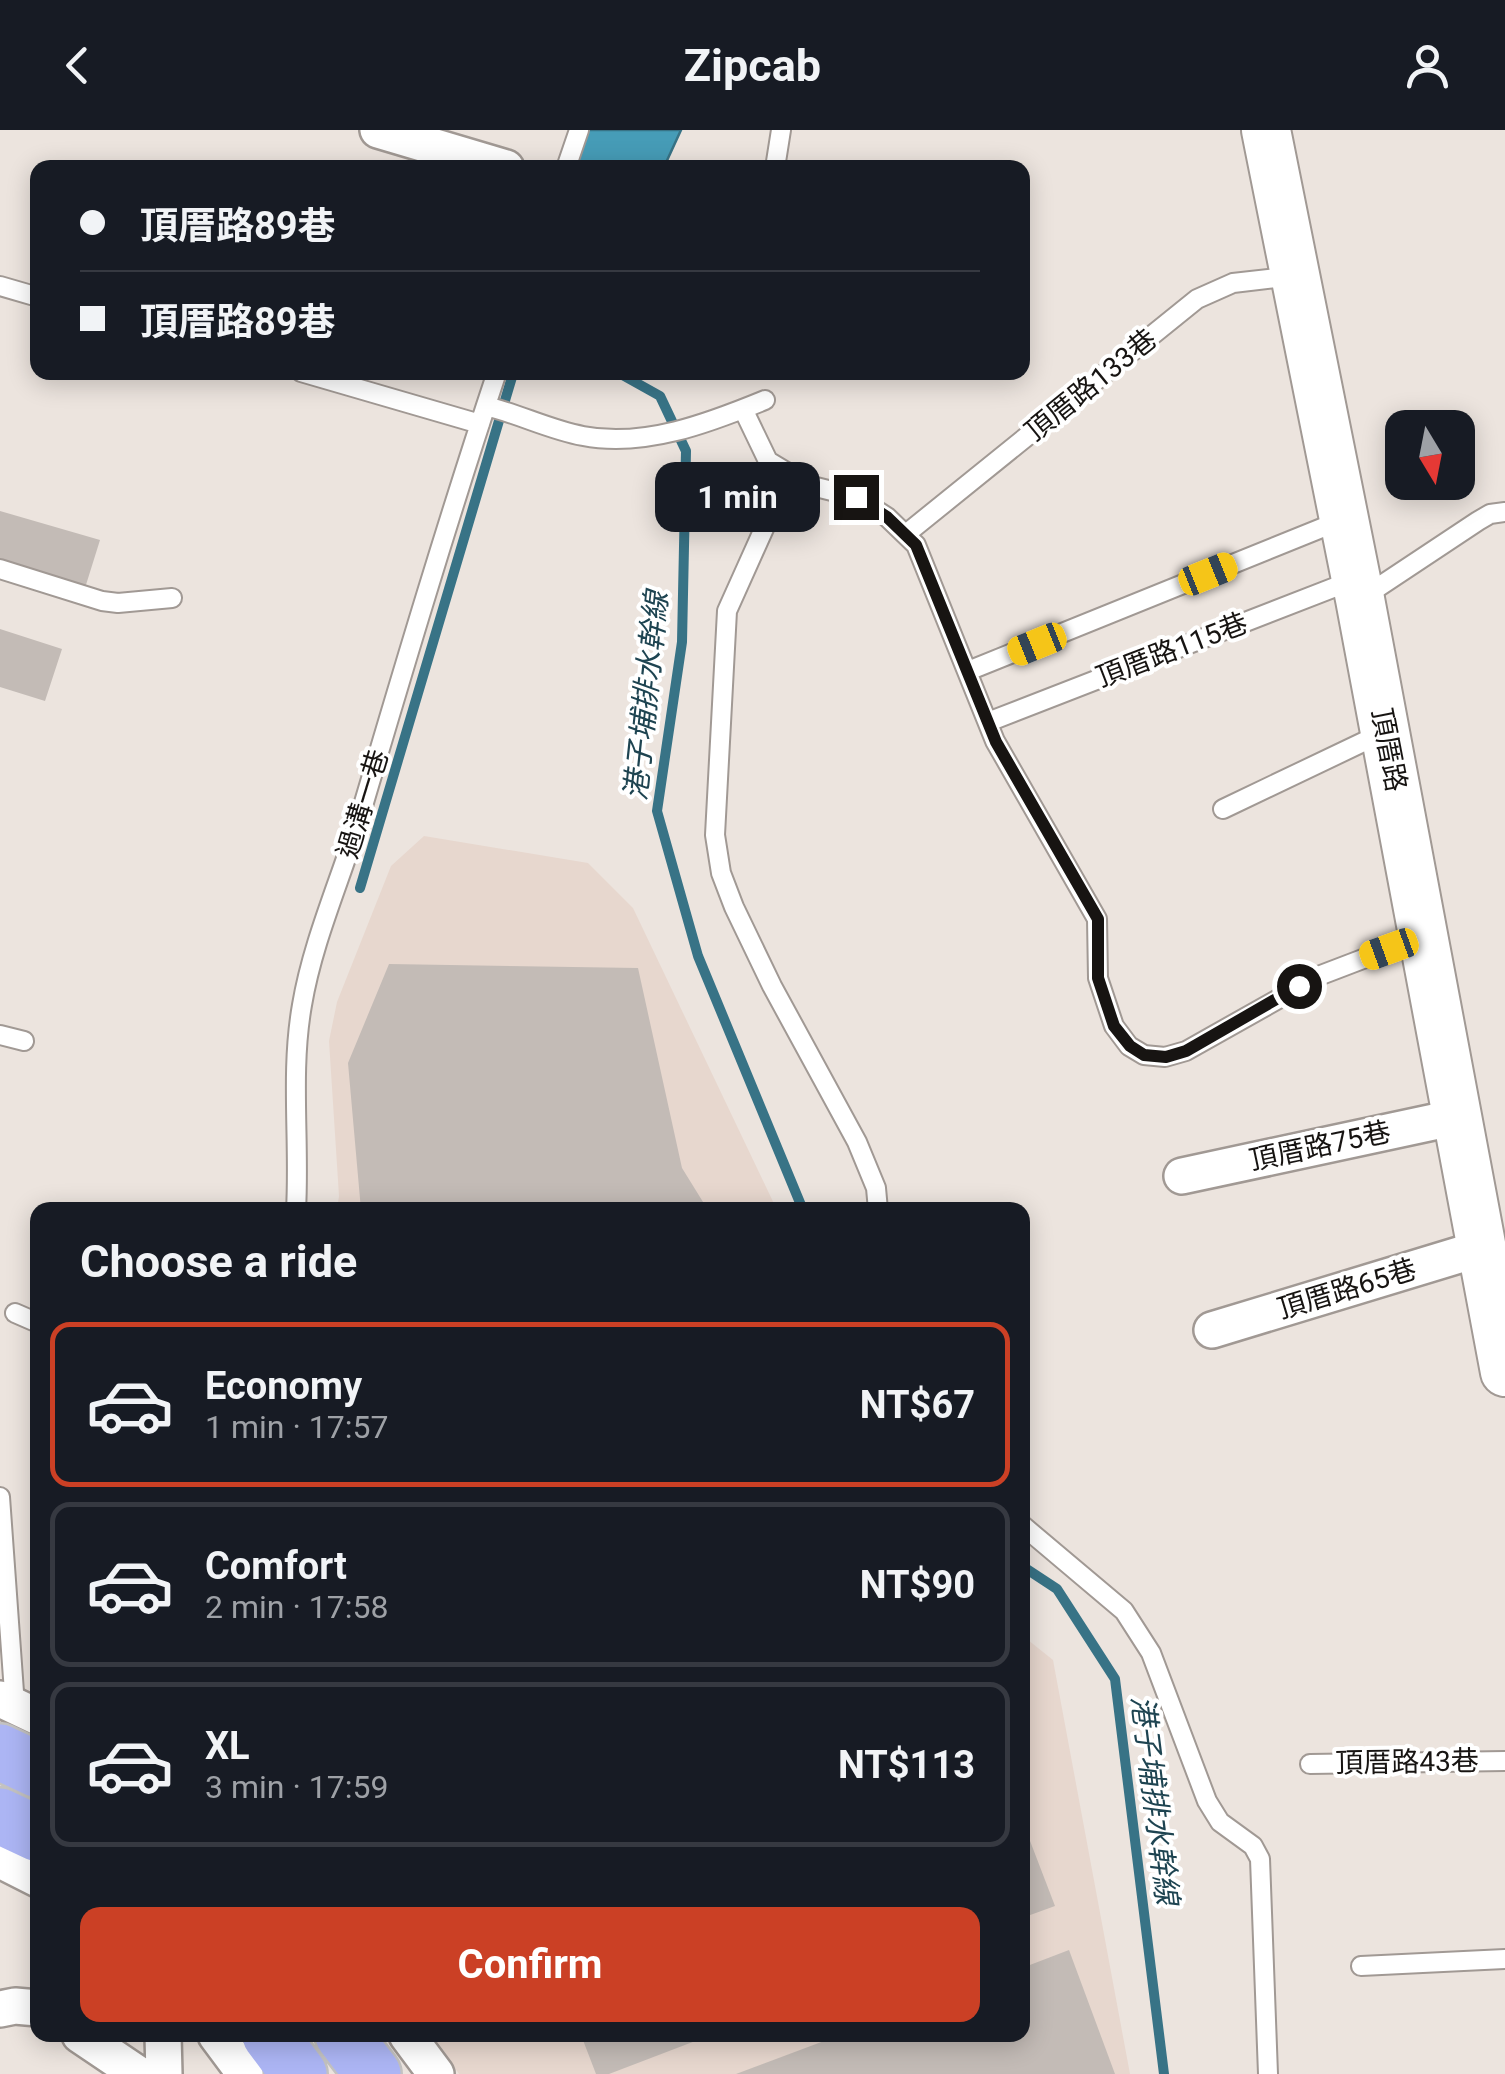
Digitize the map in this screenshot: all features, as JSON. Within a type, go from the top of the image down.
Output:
[{"type":"main road","points":[[13,1718],[30,1753]]},
{"type":"main road","points":[[0,1816],[30,1830]]},
{"type":"main road","points":[[275,2042],[299,2074]]},
{"type":"main road","points":[[348,2042],[373,2074]]},
{"type":"street","points":[[378,130],[479,160]]},
{"type":"street","name":"頂厝路","points":[[1266,130],[1358,589],[1505,1372]]},
{"type":"street","name":"頂厝路75巷","points":[[1182,1176],[1458,1117]]},
{"type":"street","name":"頂厝路65巷","points":[[1212,1330],[1482,1248]]},
{"type":"street","points":[[0,1860],[30,1875]]},
{"type":"street","points":[[0,2008],[30,2008]]},
{"type":"street","points":[[90,2042],[138,2074]]},
{"type":"street","points":[[164,2042],[164,2074]]},
{"type":"street","points":[[221,2042],[245,2074]]},
{"type":"street","points":[[412,2042],[436,2074]]},
{"type":"lane","points":[[569,160],[578,130]]},
{"type":"lane","points":[[776,160],[781,130]]},
{"type":"lane","name":"頂厝路133巷","points":[[906,534],[1197,299],[1233,282],[1294,276]]},
{"type":"lane","points":[[0,286],[30,295]]},
{"type":"lane","points":[[338,380],[616,441],[717,419],[765,400]]},
{"type":"lane","name":"過溝一巷","points":[[296,1202],[296,1068],[309,970],[349,852],[458,485],[489,413],[496,380]]},
{"type":"lane","points":[[743,409],[768,460],[808,485],[856,497],[916,545],[996,742],[1098,919],[1098,978],[1106,1010],[1130,1046],[1144,1055],[1166,1057],[1186,1051],[1321,975],[1424,936]]},
{"type":"lane","points":[[789,473],[726,610],[715,835],[721,873],[734,907],[772,986],[858,1142],[876,1188],[877,1202]]},
{"type":"lane","name":"頂厝路115巷","points":[[988,722],[1358,589],[1490,514],[1505,512]]},
{"type":"lane","points":[[968,671],[1344,518]]},
{"type":"lane","points":[[0,569],[102,601],[172,598]]},
{"type":"lane","points":[[1223,808],[1385,732]]},
{"type":"lane","points":[[0,1035],[24,1042]]},
{"type":"lane","points":[[15,1313],[30,1319]]},
{"type":"lane","points":[[0,1497],[13,1718]]},
{"type":"lane","points":[[1030,1532],[1124,1611],[1152,1653],[1208,1801],[1220,1822],[1253,1846],[1260,1859],[1268,2074]]},
{"type":"lane","name":"頂厝路43巷","points":[[1310,1764],[1505,1761]]},
{"type":"lane","points":[[1361,1966],[1505,1959]]},
{"type":"shaded area","points":[[424,836],[588,863],[633,908],[773,1202],[338,1202],[329,1041],[337,1002],[391,866]]},
{"type":"shaded area","points":[[1030,1642],[1053,1660],[1130,2074],[459,2074],[438,2042],[1030,2042]]},
{"type":"water","points":[[580,130],[681,130],[667,160],[570,160]]},
{"type":"building","points":[[0,511],[100,540],[85,588],[0,562]]},
{"type":"building","points":[[0,629],[62,649],[45,701],[0,687]]},
{"type":"building","points":[[389,964],[638,968],[682,1168],[703,1202],[360,1202],[348,1063]]},
{"type":"building","points":[[1030,1841],[1055,1906],[1030,1915]]},
{"type":"building","points":[[1069,1950],[1115,2074],[736,2074],[821,2042],[1030,2042],[1030,1965]]},
{"type":"building","points":[[584,2042],[693,2042],[609,2074],[596,2074]]},
{"type":"waterway","points":[[360,888],[511,380]]},
{"type":"waterway","name":"港子埔排水幹線","points":[[631,380],[660,396],[686,451],[682,642],[657,811],[698,956],[800,1202]]},
{"type":"waterway","name":"港子埔排水幹線","points":[[1030,1571],[1057,1589],[1115,1679],[1164,2074]]},
{"type":"route","points":[[856,497],[887,517],[916,545],[996,742],[1098,919],[1098,978],[1102,995],[1114,1026],[1130,1046],[1144,1055],[1166,1057],[1186,1051],[1299,986]]}]
